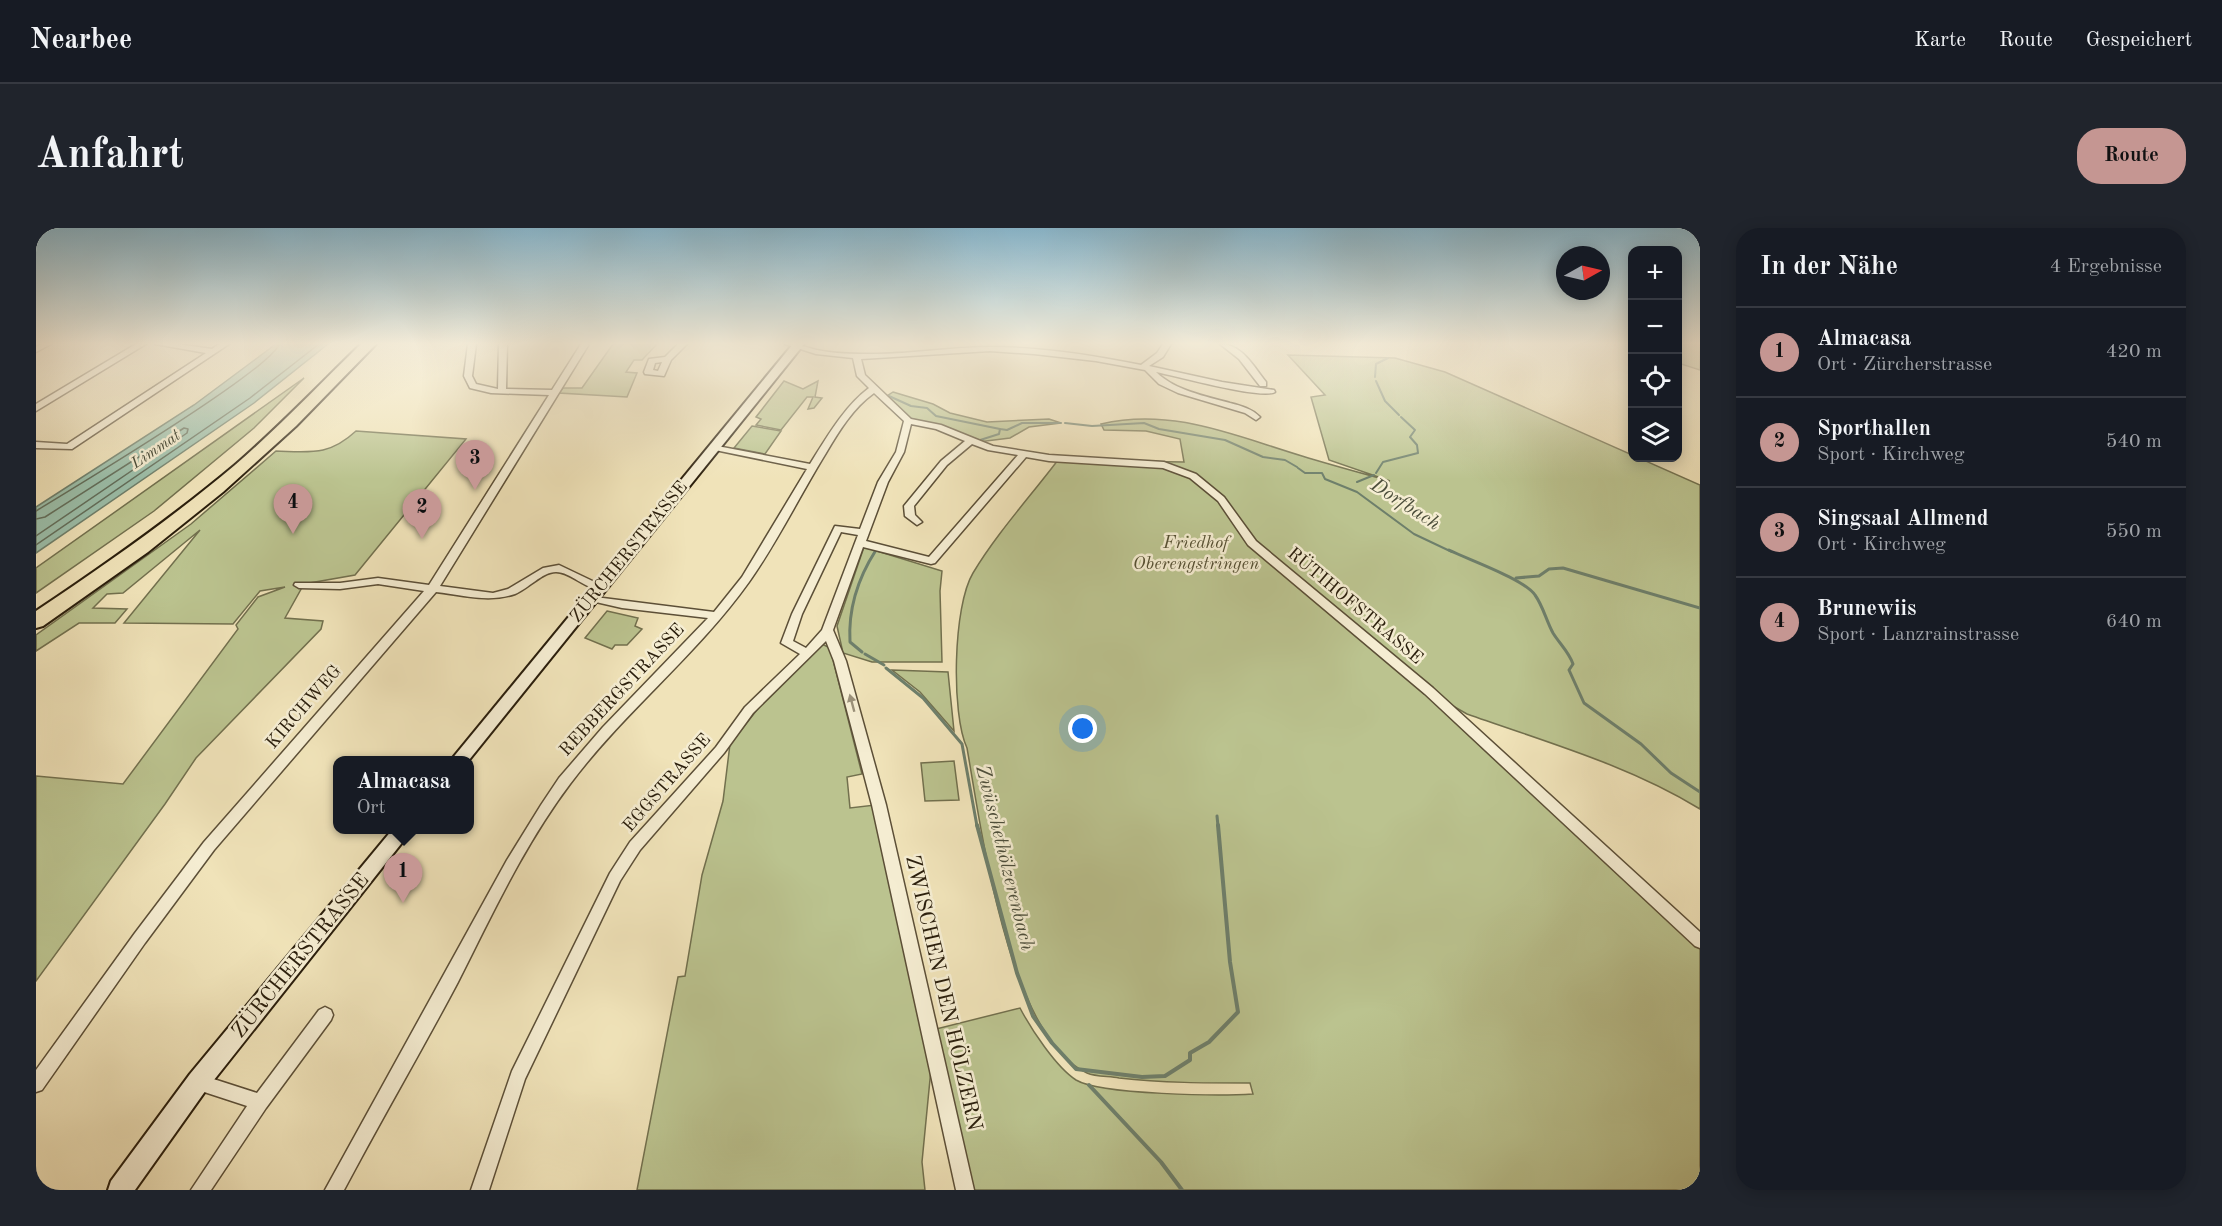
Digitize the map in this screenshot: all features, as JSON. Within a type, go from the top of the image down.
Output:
[{"type":"highway","points":[[36,605],[189,498],[261,437],[311,389]]},
{"type":"highway","points":[[36,621],[133,554],[227,480],[277,436],[324,389]]},
{"type":"main road","name":"ZÜRCHERSTRASSE","points":[[462,756],[761,389]]},
{"type":"main road","name":"ZÜRCHERSTRASSE","points":[[120,1190],[198,1082],[400,834]]},
{"type":"street","points":[[36,408],[68,389]]},
{"type":"street","points":[[36,445],[69,447],[157,389]]},
{"type":"street","points":[[483,389],[555,393]]},
{"type":"street","name":"KIRCHWEG","points":[[36,1084],[209,846],[433,588],[558,389]]},
{"type":"street","points":[[1176,389],[1248,411],[1256,417]]},
{"type":"street","points":[[1242,389],[1271,392]]},
{"type":"street","name":"RÜTIHOFSTRASSE","points":[[872,390],[908,420],[938,427],[991,448],[1024,454],[1170,466],[1201,482],[1221,499],[1252,543],[1430,691],[1700,941]]},
{"type":"street","name":"REBBERGSTRASSE","points":[[334,1190],[374,1114],[436,1006],[492,899],[556,794],[595,742],[716,616],[747,577],[812,467],[861,398],[866,392],[872,390]]},
{"type":"street","name":"EGGSTRASSE","points":[[480,1190],[518,1077],[615,877],[635,846],[720,750],[749,711],[827,630],[883,482],[900,452],[908,420]]},
{"type":"street","points":[[917,522],[910,516],[909,506],[944,463],[970,441]]},
{"type":"street","points":[[715,447],[812,467]]},
{"type":"street","points":[[807,653],[787,643],[797,614],[838,528],[931,561],[1024,454]]},
{"type":"street","points":[[299,585],[340,586],[378,581],[493,596],[512,591],[553,568],[566,569],[589,584],[596,593],[627,606],[674,609],[716,616]]},
{"type":"street","name":"ZWISCHEN DEN HÖLZERN","points":[[827,630],[836,652],[879,805],[965,1190]]},
{"type":"street","points":[[200,1190],[260,1102],[324,1015]]},
{"type":"street","points":[[198,1082],[260,1102]]},
{"type":"green space","points":[[289,389],[293,389],[254,428],[154,511],[36,593],[36,568]]},
{"type":"green space","points":[[562,389],[630,389],[627,397],[559,393]]},
{"type":"green space","points":[[778,389],[817,389],[815,397],[822,398],[814,408],[808,409],[813,397],[807,397],[781,430],[756,425],[761,419],[756,417]]},
{"type":"green space","name":"Friedhof Oberengstringen","points":[[1319,389],[1483,389],[1628,453],[1628,462],[1648,462],[1700,485],[1700,809],[1673,793],[1615,767],[1467,714],[1446,702],[1700,944],[1700,1190],[973,1190],[936,1029],[1020,1008],[1037,1037],[1060,1066],[1076,1080],[1089,1085],[1135,1092],[1253,1094],[1250,1083],[1135,1080],[1087,1073],[1060,1052],[1037,1018],[1018,975],[1003,927],[990,876],[958,711],[956,660],[961,609],[966,589],[982,558],[1058,460],[1184,462],[1180,439],[1146,431],[1104,430],[1101,424],[1127,420],[1178,421],[1228,433],[1390,481],[1329,460],[1311,397],[1325,395]]},
{"type":"green space","points":[[893,392],[933,404],[950,413],[987,422],[1049,419],[1061,423],[1029,427],[1010,438],[978,442],[907,417],[887,396]]},
{"type":"green space","points":[[752,426],[781,431],[765,454],[734,448]]},
{"type":"green space","points":[[356,431],[466,439],[355,575],[304,584],[285,618],[323,621],[321,629],[196,758],[36,981],[36,776],[123,784],[238,629],[236,625],[258,597],[285,587],[260,591],[233,624],[124,623],[200,530],[123,593],[107,594],[93,608],[127,609],[115,623],[79,623],[36,651],[36,635],[191,524],[276,451],[310,452],[328,449]]},
{"type":"green space","points":[[864,547],[942,571],[940,591],[942,662],[872,662],[843,653],[837,626]]},
{"type":"green space","points":[[607,611],[638,618],[635,626],[642,629],[627,645],[615,645],[612,649],[585,638]]},
{"type":"green space","points":[[822,644],[830,648],[862,774],[847,777],[850,808],[875,805],[931,1069],[922,1162],[925,1190],[637,1190],[678,977],[685,976],[702,875],[723,801],[730,744],[764,701]]},
{"type":"green space","points":[[892,670],[948,672],[954,731],[920,692]]},
{"type":"green space","points":[[954,761],[959,800],[925,801],[921,763]]},
{"type":"water","name":"Limmat","points":[[216,389],[272,389],[36,553],[36,507]]},
{"type":"waterway","points":[[1380,389],[1385,401],[1399,415]]},
{"type":"waterway","name":"Dorfbach","points":[[889,396],[911,406],[927,408],[936,416],[1000,429]]},
{"type":"waterway","points":[[1376,473],[1383,462],[1418,453],[1417,445],[1410,437],[1415,430],[1401,417]]},
{"type":"waterway","name":"Dorfbach","points":[[1000,429],[1007,430],[1022,423],[1061,423]]},
{"type":"waterway","name":"Dorfbach","points":[[1065,423],[1092,426],[1144,423],[1159,429],[1225,440],[1263,457],[1285,460],[1297,467]]},
{"type":"waterway","name":"Zwüschethölzerenbach","points":[[977,441],[999,434],[1000,429]]},
{"type":"waterway","name":"Dorfbach","points":[[1298,468],[1305,473],[1322,473],[1325,479],[1357,492],[1414,534],[1452,552]]},
{"type":"waterway","points":[[1357,482],[1374,475]]},
{"type":"waterway","name":"Zwüschethölzerenbach","points":[[862,652],[850,642],[851,617],[859,582],[876,550]]},
{"type":"waterway","points":[[1449,550],[1508,576],[1529,589],[1538,599],[1553,633],[1573,664],[1569,670],[1584,703],[1641,744],[1671,773],[1700,792]]},
{"type":"waterway","points":[[1516,578],[1539,576],[1549,569],[1563,568],[1700,608]]},
{"type":"waterway","name":"Zwüschethölzerenbach","points":[[865,654],[884,665]]},
{"type":"waterway","name":"Zwüschethölzerenbach","points":[[886,668],[923,698],[962,744],[977,826]]},
{"type":"waterway","points":[[1217,816],[1218,826]]},
{"type":"waterway","points":[[977,825],[1017,973],[1033,1016],[1052,1043],[1076,1069],[1142,1077],[1165,1076],[1190,1060],[1190,1053],[1209,1042],[1238,1012],[1230,962],[1218,825]]},
{"type":"waterway","name":"Zwüschethölzerenbach","points":[[1089,1085],[1161,1162],[1182,1190]]},
{"type":"place","name":"Singsaal Allmend","points":[[475,490]]},
{"type":"place","name":"Brunewiis","points":[[293,534]]},
{"type":"place","name":"Sporthallen","points":[[422,539]]},
{"type":"place","name":"Almacasa","points":[[403,903]]}]
